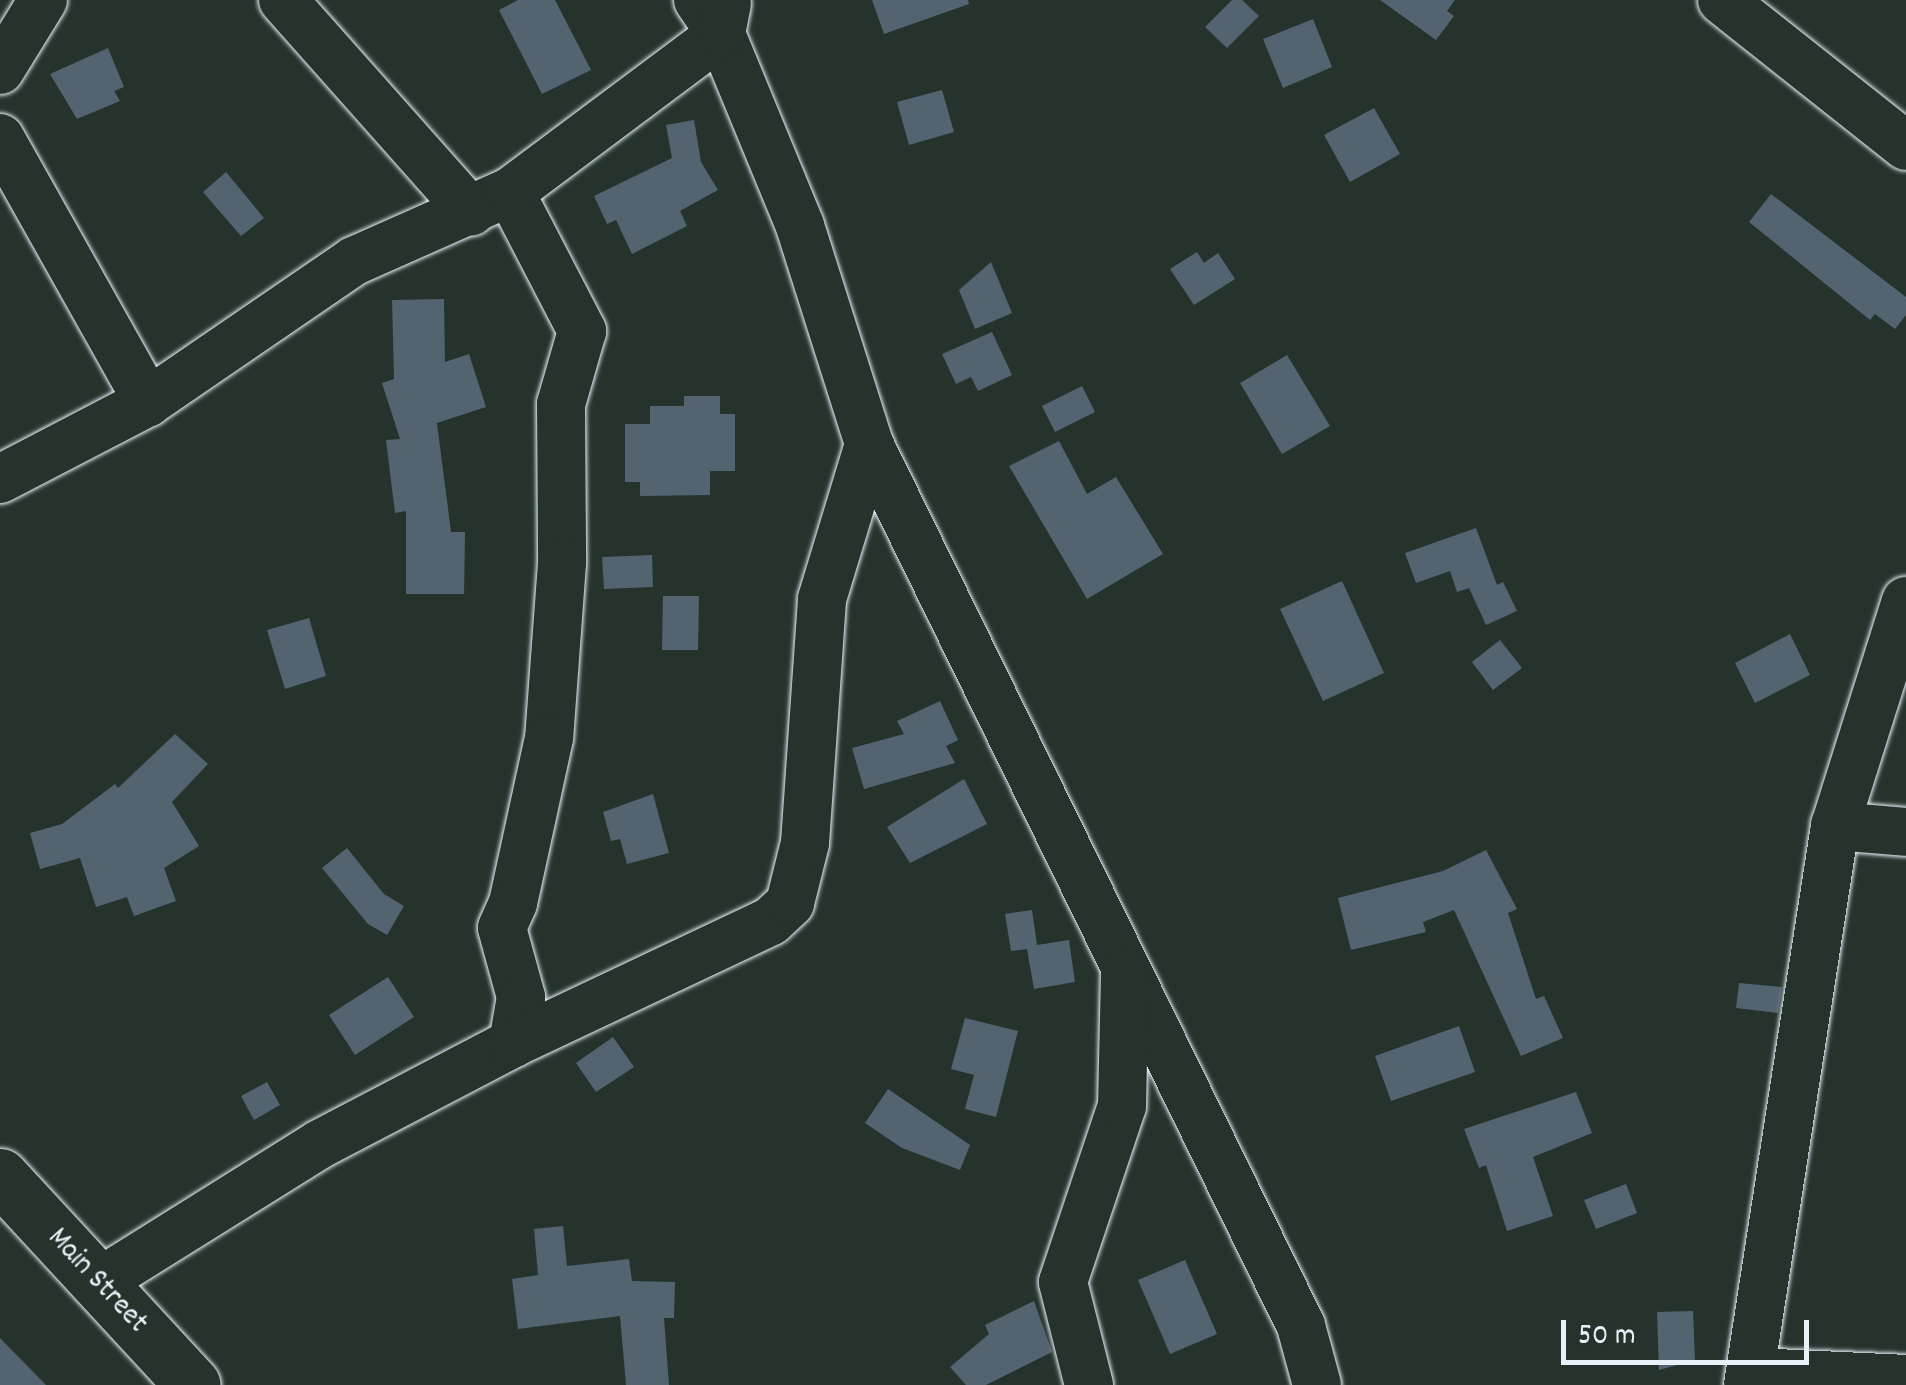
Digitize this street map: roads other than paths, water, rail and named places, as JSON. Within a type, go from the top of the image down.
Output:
[{"type":"highway","name":"Main Street","points":[[0,1176],[96,1284],[194,1385]]},
{"type":"street","points":[[0,70],[44,0]]},
{"type":"street","points":[[283,0],[490,202],[582,331],[562,404],[562,563],[548,738],[513,903],[502,928],[521,997],[514,1043]]},
{"type":"street","points":[[1722,0],[1906,146]]},
{"type":"street","points":[[0,479],[148,402],[354,261],[490,202],[716,11],[800,226],[869,444],[1301,1326],[1317,1385]]},
{"type":"street","points":[[0,138],[148,402]]},
{"type":"street","points":[[96,1284],[320,1144],[514,1043],[771,921],[790,904],[804,843],[822,598],[869,444]]},
{"type":"street","points":[[1906,602],[1835,826],[1751,1379],[1906,1379]]},
{"type":"street","points":[[1835,826],[1906,832]]},
{"type":"street","points":[[1089,1385],[1063,1282],[1122,1106],[1126,962]]}]
